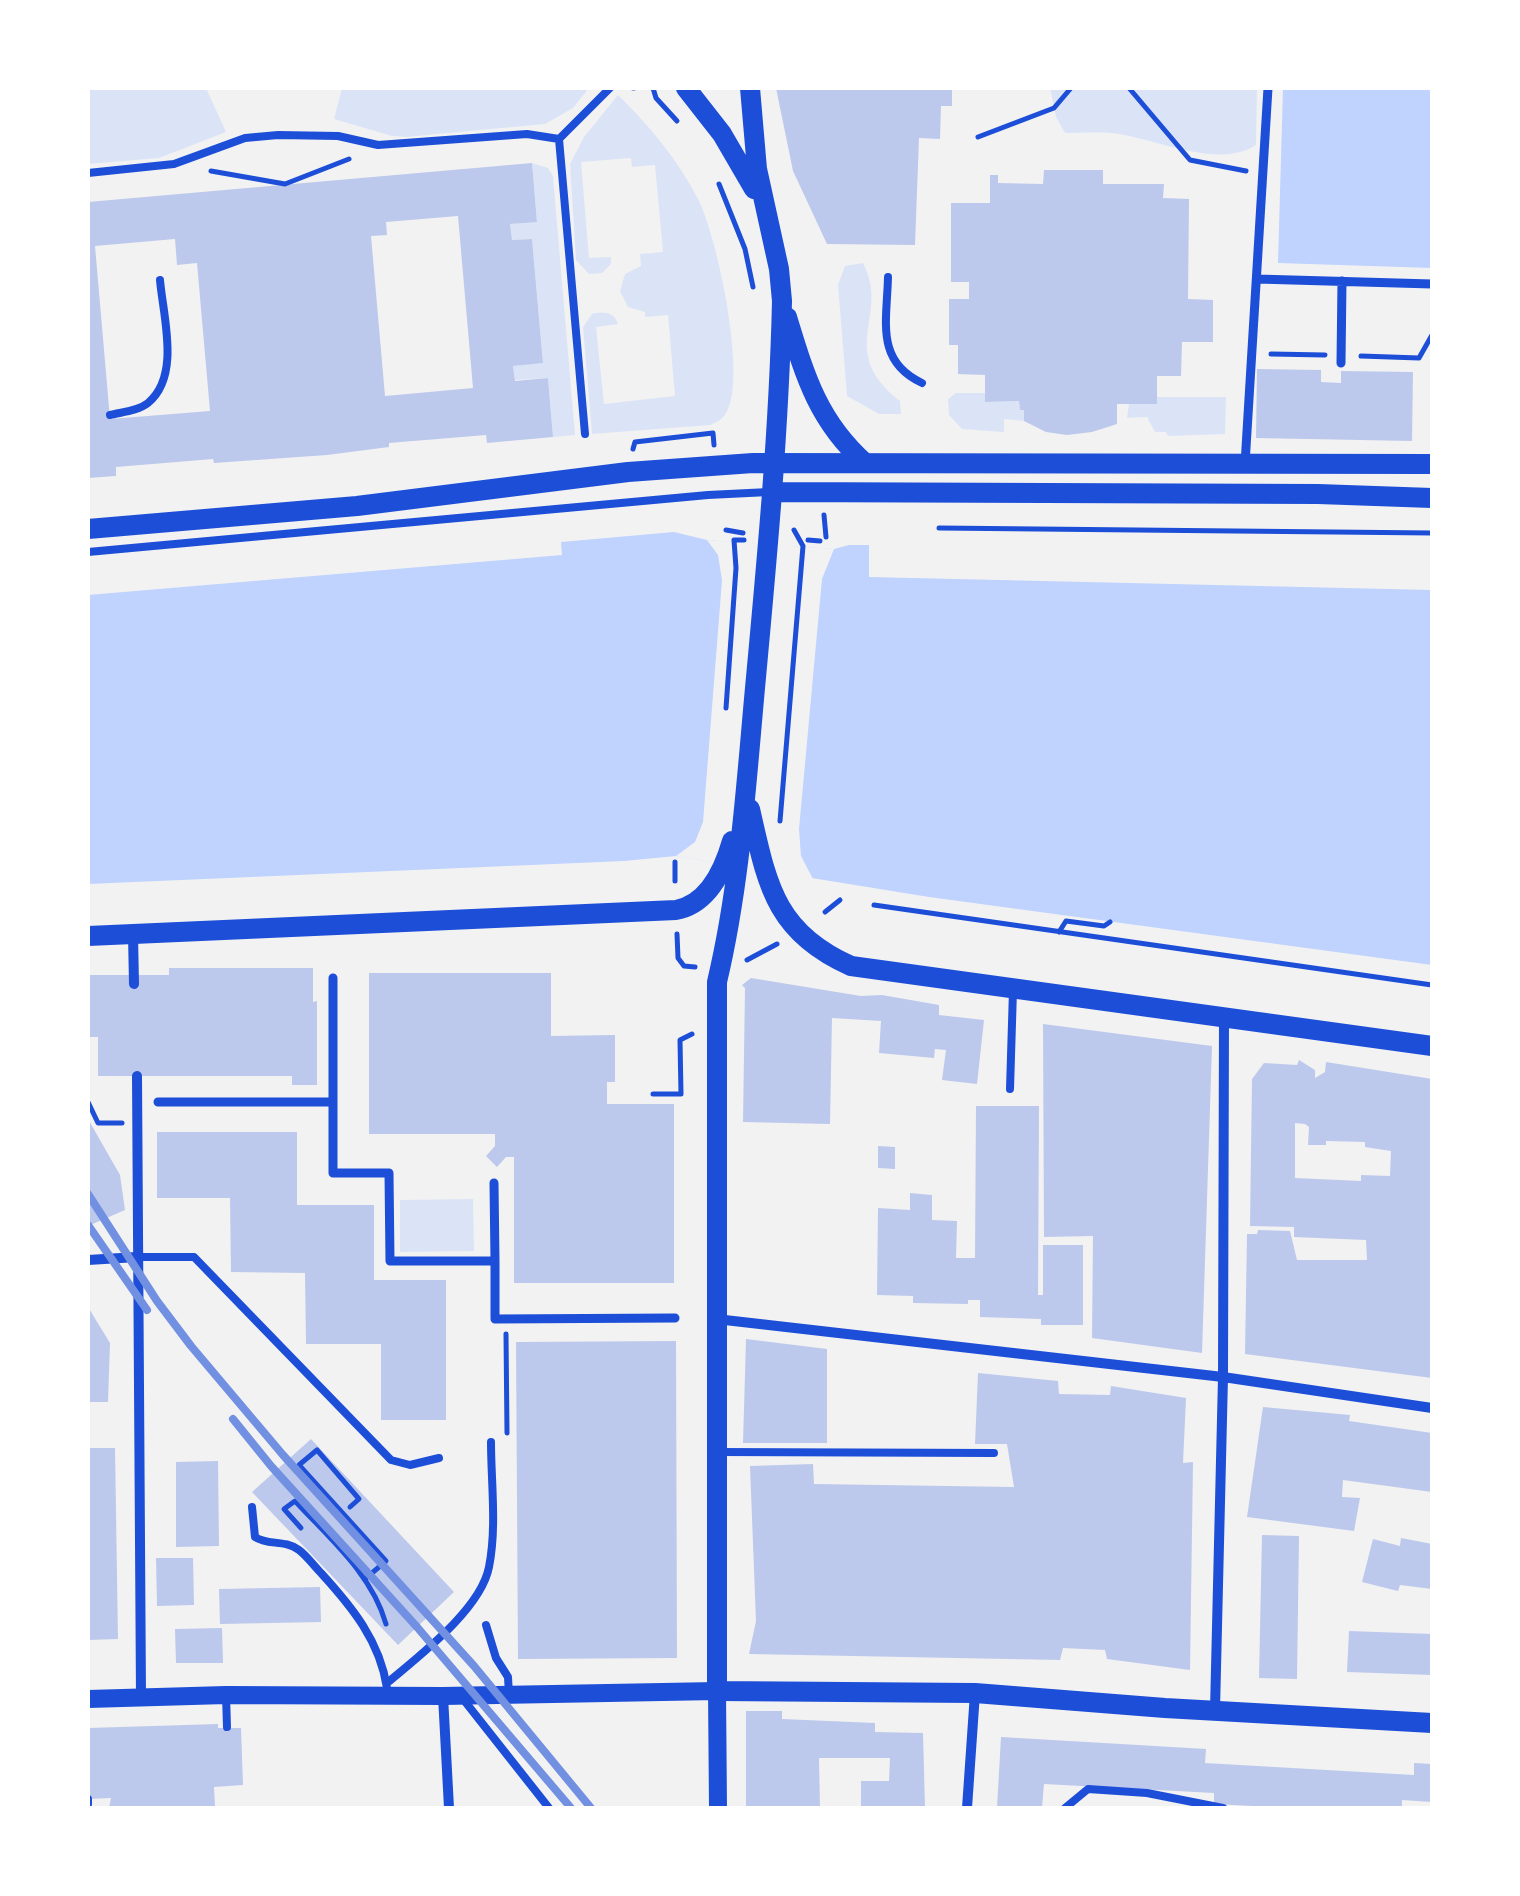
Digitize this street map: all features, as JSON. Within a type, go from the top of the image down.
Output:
[{"type":"main road","points":[[686,88],[722,134],[764,209]]},
{"type":"main road","points":[[750,88],[764,209],[782,301],[814,399],[841,441],[865,462]]},
{"type":"main road","points":[[782,301],[774,492],[746,792],[717,982],[717,1691],[975,1693],[1432,1723]]},
{"type":"main road","points":[[88,529],[356,506],[628,472],[776,462],[1432,464]]},
{"type":"main road","points":[[774,492],[1432,498]]},
{"type":"main road","points":[[746,792],[775,901],[806,940],[852,966],[1432,1046]]},
{"type":"main road","points":[[88,936],[676,910],[697,901],[732,865]]},
{"type":"street","points":[[1244,465],[1268,88]]},
{"type":"street","points":[[1257,279],[1432,284]]},
{"type":"street","points":[[1340,363],[1342,281]]},
{"type":"street","points":[[133,935],[134,984]]},
{"type":"street","points":[[334,978],[333,1173],[389,1173],[390,1261],[495,1261]]},
{"type":"street","points":[[1216,1710],[1223,1377],[1224,1018]]},
{"type":"street","points":[[137,1076],[141,1697]]},
{"type":"street","points":[[158,1102],[333,1102]]},
{"type":"street","points":[[494,1183],[494,1319],[675,1318]]},
{"type":"street","points":[[88,1260],[137,1257]]},
{"type":"street","points":[[715,1318],[1223,1377],[1432,1408]]},
{"type":"street","points":[[88,1700],[387,1690],[452,1696],[717,1691],[718,1808]]},
{"type":"street","points":[[967,1808],[975,1693]]},
{"type":"street","points":[[449,1808],[452,1696]]},
{"type":"lane","points":[[559,139],[610,88]]},
{"type":"lane","points":[[88,173],[174,164],[245,138],[278,134],[338,136],[384,145],[528,134],[559,139]]},
{"type":"lane","points":[[559,139],[585,434]]},
{"type":"lane","points":[[888,277],[886,338],[892,361],[905,376],[922,383]]},
{"type":"lane","points":[[110,416],[149,402],[162,386],[168,365],[160,280]]},
{"type":"lane","points":[[88,552],[774,492]]},
{"type":"lane","points":[[1010,1089],[1014,990]]},
{"type":"lane","points":[[137,1257],[194,1257],[391,1460],[410,1464],[439,1458]]},
{"type":"lane","points":[[252,1506],[255,1537],[261,1541],[280,1540],[298,1549],[354,1609],[370,1633],[387,1690],[472,1603],[489,1570],[491,1442]]},
{"type":"lane","points":[[716,1452],[994,1454]]},
{"type":"lane","points":[[486,1625],[496,1658],[508,1677],[509,1695]]},
{"type":"lane","points":[[226,1694],[228,1727]]},
{"type":"lane","points":[[452,1696],[549,1808]]},
{"type":"lane","points":[[1065,1808],[1088,1788],[1147,1793],[1223,1808]]},
{"type":"path","points":[[654,88],[656,98],[681,124]]},
{"type":"path","points":[[978,137],[1054,108],[1071,88]]},
{"type":"path","points":[[1129,88],[1190,160],[1263,175]]},
{"type":"path","points":[[174,164],[286,184],[384,145]]},
{"type":"path","points":[[712,170],[745,249],[754,294]]},
{"type":"path","points":[[635,442],[705,437],[713,432],[714,441]]},
{"type":"path","points":[[780,824],[805,544],[823,539],[824,515]]},
{"type":"path","points":[[939,528],[1432,533]]},
{"type":"path","points":[[725,716],[738,538],[726,530]]},
{"type":"path","points":[[675,862],[676,881]]},
{"type":"path","points":[[825,912],[840,900]]},
{"type":"path","points":[[874,905],[1432,986]]},
{"type":"path","points":[[1060,932],[1066,922],[1104,926],[1110,922]]},
{"type":"path","points":[[678,934],[678,958],[684,966],[698,967]]},
{"type":"path","points":[[735,967],[784,940]]},
{"type":"path","points":[[653,1094],[681,1094],[680,1040],[692,1034]]},
{"type":"path","points":[[88,1102],[98,1123],[138,1122]]},
{"type":"path","points":[[350,1507],[359,1499],[317,1450],[299,1465],[386,1561],[365,1579]]},
{"type":"path","points":[[284,1509],[296,1501],[365,1579],[376,1594],[385,1632]]},
{"type":"shaded area","points":[[88,88],[206,88],[226,132],[159,158],[88,164]]},
{"type":"shaded area","points":[[342,88],[589,88],[573,108],[545,124],[406,137],[334,119]]},
{"type":"shaded area","points":[[1050,88],[1257,88],[1256,145],[1241,152],[1205,154],[1112,133],[1065,133],[1056,117]]},
{"type":"shaded area","points":[[618,95],[652,131],[681,171],[706,217],[721,273],[734,368],[727,411],[710,425],[592,434],[583,327],[592,314],[608,313],[618,324],[596,327],[604,404],[675,396],[668,315],[645,317],[645,312],[628,307],[620,291],[625,274],[641,266],[640,254],[663,252],[655,165],[632,167],[631,158],[581,162],[589,258],[611,257],[611,264],[602,273],[589,274],[576,260],[570,164],[584,137]]},
{"type":"shaded area","points":[[532,163],[548,168],[553,176],[575,435],[553,437],[548,378],[515,380],[513,366],[543,362],[532,239],[512,240],[510,224],[537,221]]},
{"type":"shaded area","points":[[863,263],[870,282],[867,349],[871,365],[881,383],[900,401],[901,414],[879,414],[847,396],[838,285],[845,266]]},
{"type":"shaded area","points":[[956,393],[985,393],[985,402],[1019,401],[1024,421],[1004,419],[1004,432],[962,429],[949,415],[948,399]]},
{"type":"shaded area","points":[[1157,397],[1226,397],[1225,434],[1168,436],[1166,432],[1155,432],[1147,417],[1127,418],[1129,404],[1156,404]]},
{"type":"shaded area","points":[[473,1199],[474,1251],[400,1252],[400,1200]]},
{"type":"water","points":[[1283,88],[1432,88],[1432,268],[1278,263]]},
{"type":"water","points":[[674,532],[707,540],[770,545],[834,549],[869,545],[869,577],[1432,590],[1432,965],[929,897],[676,856],[88,884],[88,595],[562,555],[561,542]]},
{"type":"pier","points":[[707,540],[834,549],[822,579],[799,829],[801,856],[813,879],[676,856],[695,842],[703,822],[722,580],[718,555]]},
{"type":"building","points":[[776,88],[952,88],[952,106],[941,106],[940,139],[919,138],[915,245],[827,244],[793,171]]},
{"type":"building","points":[[532,163],[537,222],[510,224],[512,240],[532,239],[543,363],[513,366],[515,381],[548,378],[553,437],[487,443],[486,435],[389,443],[389,447],[327,455],[116,467],[116,476],[88,478],[88,202]],"holes":[[[458,216],[473,388],[385,396],[371,236],[387,235],[386,222]],[[175,239],[177,265],[197,263],[210,411],[110,419],[95,246]]]},
{"type":"building","points":[[1044,170],[1103,170],[1103,184],[1164,184],[1163,198],[1189,199],[1188,299],[1213,300],[1213,342],[1182,342],[1181,376],[1157,376],[1157,404],[1117,404],[1117,424],[1092,432],[1046,432],[1024,421],[1019,401],[985,402],[985,375],[958,374],[958,345],[949,345],[949,299],[969,299],[969,282],[951,282],[951,203],[990,203],[990,175],[998,175],[998,183],[1043,184]]},
{"type":"building","points":[[1257,369],[1321,370],[1321,382],[1341,383],[1341,371],[1413,372],[1412,441],[1256,438]]},
{"type":"building","points":[[169,968],[313,968],[317,1085],[292,1085],[292,1076],[98,1076],[98,1037],[88,1037],[88,975],[169,975]]},
{"type":"building","points":[[369,973],[551,973],[551,1036],[615,1035],[615,1082],[607,1082],[607,1104],[674,1104],[674,1283],[514,1283],[514,1157],[506,1157],[497,1167],[486,1156],[495,1146],[495,1134],[369,1134]]},
{"type":"building","points":[[751,978],[939,1005],[939,1015],[984,1020],[977,1084],[942,1080],[946,1050],[935,1049],[934,1058],[879,1053],[881,1021],[832,1018],[830,1124],[743,1122],[742,985]]},
{"type":"building","points":[[1043,1024],[1212,1046],[1202,1353],[1092,1338],[1093,1236],[1044,1237]]},
{"type":"building","points":[[1299,1060],[1315,1070],[1315,1078],[1325,1072],[1326,1062],[1432,1079],[1432,1378],[1245,1354],[1247,1234],[1257,1234],[1258,1230],[1290,1231],[1297,1260],[1367,1260],[1366,1240],[1294,1237],[1294,1227],[1250,1226],[1252,1079],[1264,1063],[1297,1065]],"holes":[[[1295,1123],[1309,1127],[1308,1145],[1326,1145],[1326,1141],[1365,1142],[1365,1147],[1391,1151],[1390,1176],[1361,1175],[1361,1181],[1295,1178]]]},
{"type":"building","points":[[976,1106],[1039,1106],[1038,1295],[1043,1295],[1043,1245],[1083,1245],[1083,1325],[1041,1325],[1041,1319],[980,1317],[980,1300],[968,1300],[968,1304],[913,1303],[913,1296],[877,1295],[878,1208],[910,1210],[910,1193],[932,1195],[932,1220],[957,1221],[956,1258],[975,1258]]},
{"type":"building","points":[[88,1119],[120,1175],[125,1210],[88,1226]]},
{"type":"building","points":[[157,1132],[297,1132],[297,1205],[374,1205],[374,1280],[446,1280],[446,1420],[381,1420],[381,1344],[306,1344],[305,1273],[231,1272],[230,1198],[157,1198]]},
{"type":"building","points":[[878,1146],[895,1147],[895,1169],[878,1168]]},
{"type":"building","points":[[88,1307],[110,1343],[108,1402],[88,1402]]},
{"type":"building","points":[[746,1339],[827,1349],[827,1443],[743,1443]]},
{"type":"building","points":[[676,1341],[677,1658],[518,1659],[516,1342]]},
{"type":"building","points":[[978,1373],[1058,1381],[1059,1394],[1110,1395],[1111,1386],[1186,1398],[1183,1463],[1193,1462],[1190,1670],[1107,1659],[1105,1650],[1063,1648],[1060,1660],[749,1654],[756,1621],[750,1466],[813,1464],[814,1484],[1014,1487],[1007,1444],[975,1444]]},
{"type":"building","points":[[1263,1407],[1350,1415],[1349,1421],[1432,1433],[1432,1492],[1343,1480],[1342,1497],[1360,1498],[1354,1531],[1247,1517]]},
{"type":"building","points":[[311,1439],[454,1592],[398,1645],[252,1492]]},
{"type":"building","points":[[88,1448],[115,1448],[118,1639],[88,1640]]},
{"type":"building","points":[[218,1461],[219,1546],[176,1547],[176,1462]]},
{"type":"building","points":[[1262,1535],[1299,1536],[1297,1679],[1259,1678]]},
{"type":"building","points":[[1401,1538],[1432,1544],[1432,1589],[1400,1585],[1398,1591],[1362,1582],[1373,1539],[1400,1546]]},
{"type":"building","points":[[156,1558],[193,1558],[194,1605],[157,1606]]},
{"type":"building","points":[[320,1587],[321,1622],[220,1624],[219,1589]]},
{"type":"building","points":[[222,1628],[223,1663],[176,1663],[175,1629]]},
{"type":"building","points":[[1349,1631],[1432,1634],[1432,1675],[1347,1672]]},
{"type":"building","points":[[746,1711],[782,1711],[782,1719],[875,1723],[875,1732],[923,1733],[925,1808],[861,1806],[861,1781],[889,1781],[890,1758],[819,1758],[820,1808],[746,1808]]},
{"type":"building","points":[[218,1724],[218,1728],[241,1728],[243,1785],[214,1787],[215,1806],[109,1808],[111,1798],[88,1799],[88,1728]]},
{"type":"building","points":[[1001,1737],[1206,1749],[1205,1763],[1414,1775],[1414,1763],[1432,1764],[1432,1802],[1402,1800],[1402,1808],[1291,1808],[1214,1804],[1214,1793],[1044,1784],[1042,1808],[997,1808]]},
{"type":"railway","points":[[88,1194],[191,1346],[283,1455],[474,1666],[591,1808]]},
{"type":"railway","points":[[88,1225],[147,1310]]},
{"type":"railway","points":[[233,1419],[571,1808]]}]
